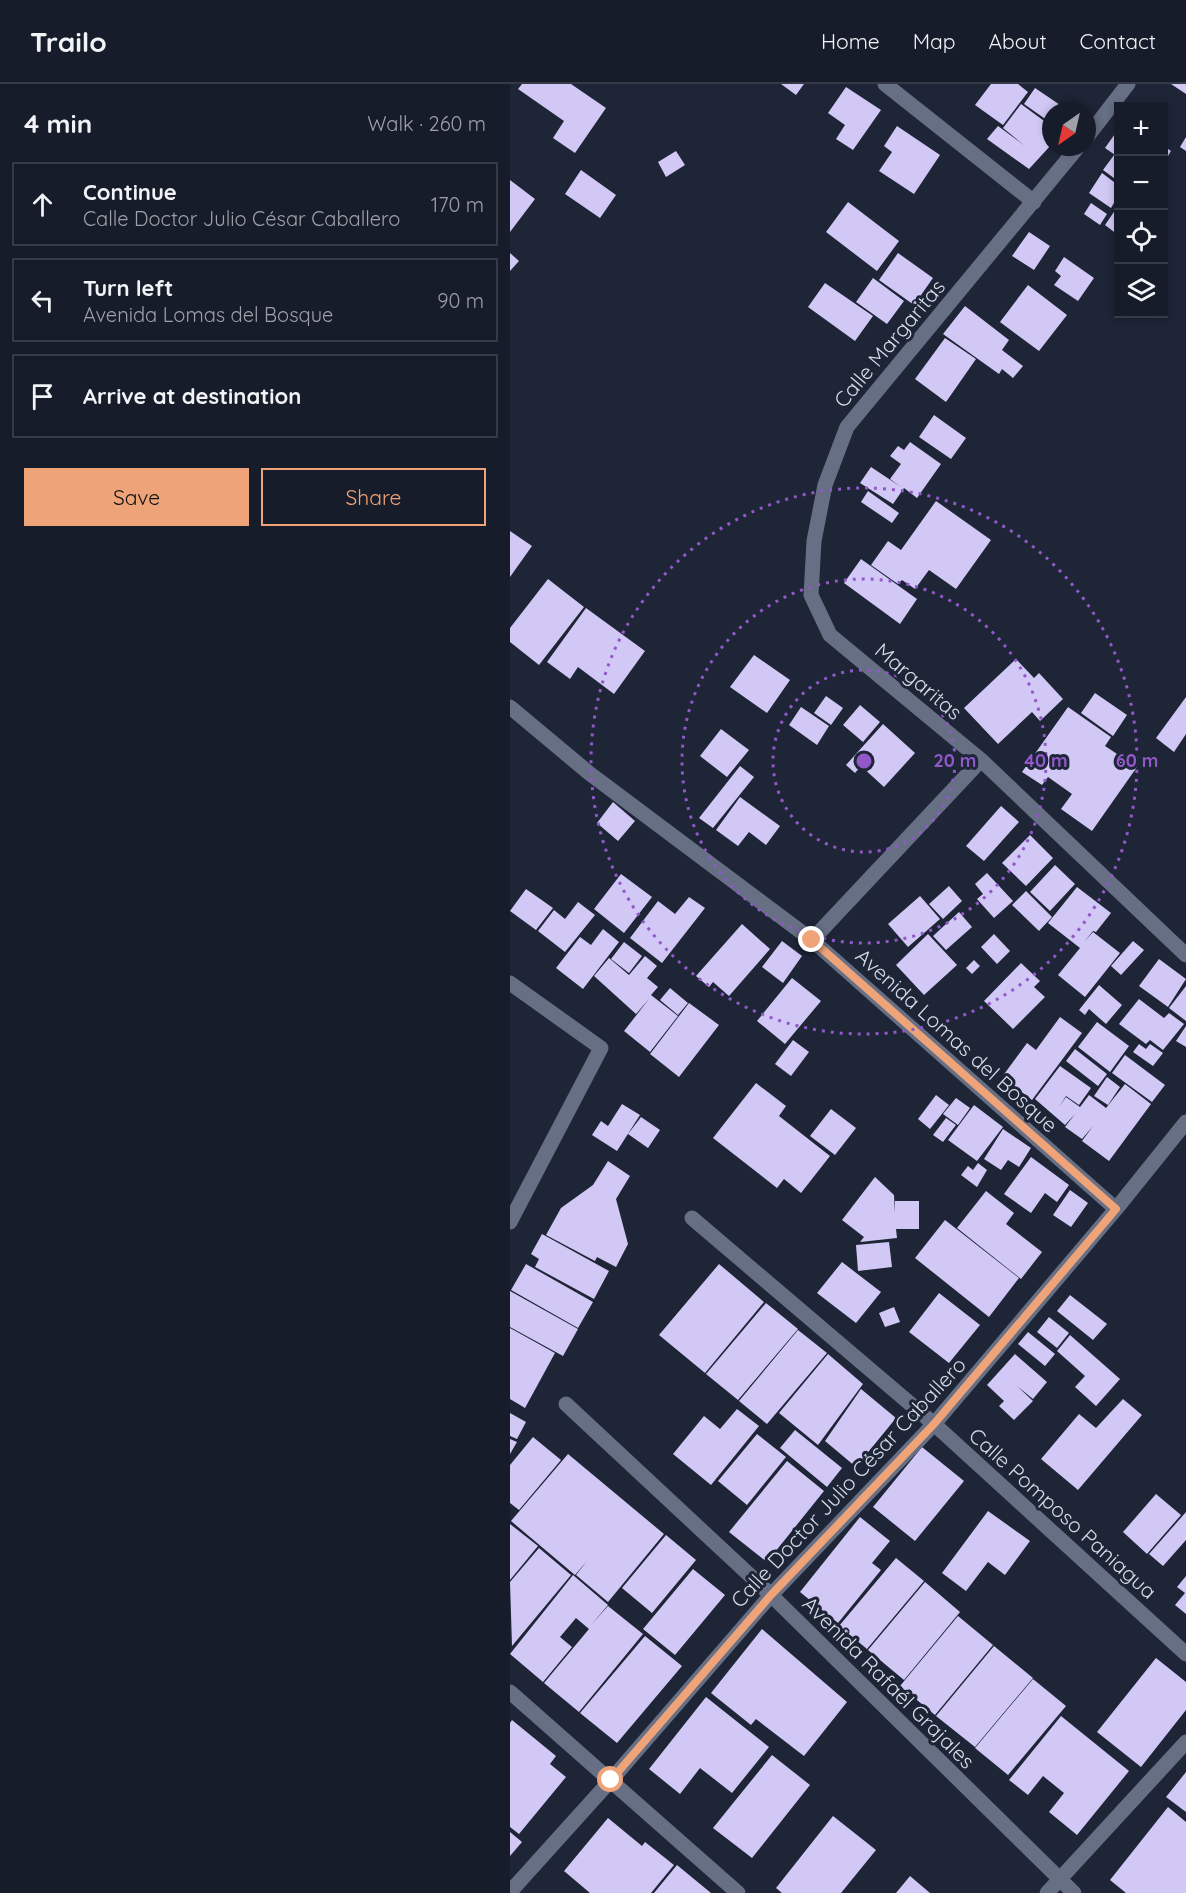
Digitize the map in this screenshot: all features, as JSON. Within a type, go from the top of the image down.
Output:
[{"type":"street","points":[[885,84],[1034,202]]},
{"type":"street","points":[[1096,126],[1128,84]]},
{"type":"street","name":"Calle Margaritas","points":[[830,635],[811,595],[814,542],[825,485],[847,427],[1071,156]]},
{"type":"street","name":"Margaritas","points":[[830,635],[981,760],[1186,955]]},
{"type":"street","name":"Avenida Lomas del Bosque","points":[[510,707],[589,773],[812,940],[1116,1209]]},
{"type":"street","points":[[812,940],[981,760]]},
{"type":"street","points":[[510,983],[601,1048],[510,1222]]},
{"type":"street","name":"Calle Doctor Julio César Caballero","points":[[510,1892],[611,1780],[771,1595],[934,1424],[1184,1130]]},
{"type":"street","name":"Calle Pomposo Paniagua","points":[[692,1218],[934,1424],[1186,1654]]},
{"type":"street","name":"Avenida Rafaél Grajales","points":[[566,1404],[771,1595],[1074,1893]]},
{"type":"street","points":[[510,1692],[738,1893]]},
{"type":"street","points":[[1047,1893],[1186,1742]]},
{"type":"building","points":[[522,84],[571,84],[606,108],[575,153],[553,138],[564,121],[518,89]]},
{"type":"building","points":[[781,84],[804,84],[796,95]]},
{"type":"building","points":[[991,84],[1018,84],[1028,92],[1003,125],[975,105]]},
{"type":"building","points":[[1171,84],[1186,84],[1186,94]]},
{"type":"building","points":[[846,87],[881,110],[853,150],[836,139],[845,125],[828,113]]},
{"type":"building","points":[[1035,88],[1056,102],[1042,102],[1042,117],[1024,104]]},
{"type":"building","points":[[1021,104],[1042,119],[1042,155],[1029,169],[987,139],[998,126],[1025,146],[1003,128]]},
{"type":"building","points":[[897,126],[940,155],[914,194],[879,171],[892,152],[884,146]]},
{"type":"building","points":[[1114,135],[1114,154],[1105,148]]},
{"type":"building","points":[[1186,137],[1186,151],[1180,147]]},
{"type":"building","points":[[676,151],[685,165],[666,177],[658,162]]},
{"type":"building","points":[[1114,155],[1114,178],[1103,170]]},
{"type":"building","points":[[581,170],[616,195],[600,218],[565,194]]},
{"type":"building","points":[[1102,173],[1114,182],[1114,203],[1111,208],[1089,193]]},
{"type":"building","points":[[510,180],[535,199],[510,232]]},
{"type":"building","points":[[848,202],[899,241],[877,271],[826,232]]},
{"type":"building","points":[[1091,203],[1107,214],[1100,225],[1084,214]]},
{"type":"building","points":[[1114,212],[1114,232],[1105,225]]},
{"type":"building","points":[[1029,232],[1050,246],[1034,270],[1012,256]]},
{"type":"building","points":[[510,253],[519,261],[510,271]]},
{"type":"building","points":[[898,253],[933,278],[914,305],[879,280]]},
{"type":"building","points":[[1064,257],[1094,278],[1078,301],[1054,285],[1061,276],[1055,271]]},
{"type":"building","points":[[873,278],[904,301],[887,324],[856,302]]},
{"type":"building","points":[[825,283],[873,316],[855,341],[808,307]]},
{"type":"building","points":[[1028,285],[1067,315],[1039,351],[1000,322]]},
{"type":"building","points":[[965,306],[1009,340],[1002,350],[1023,366],[1013,378],[1002,369],[999,374],[943,334]]},
{"type":"building","points":[[945,338],[976,359],[946,402],[915,379]]},
{"type":"building","points":[[934,415],[966,438],[951,459],[919,437]]},
{"type":"building","points":[[910,442],[941,464],[917,498],[904,488],[893,504],[860,483],[871,467],[901,487],[890,479],[901,464],[890,456],[898,446],[904,450]]},
{"type":"building","points":[[868,491],[899,513],[892,523],[861,502]]},
{"type":"building","points":[[936,501],[991,540],[956,589],[929,570],[915,589],[902,580],[898,584],[871,565],[888,541],[901,550]]},
{"type":"building","points":[[510,531],[532,546],[510,577]]},
{"type":"building","points":[[861,559],[917,599],[900,624],[844,583]]},
{"type":"building","points":[[548,579],[584,607],[539,665],[510,642],[510,628]]},
{"type":"building","points":[[586,608],[645,651],[614,694],[578,667],[570,679],[547,662]]},
{"type":"building","points":[[754,655],[790,680],[767,713],[730,687]]},
{"type":"building","points":[[1016,659],[1034,678],[1039,673],[1063,699],[1040,721],[1032,712],[998,744],[964,708]]},
{"type":"building","points":[[1095,693],[1127,715],[1113,736],[1081,713]]},
{"type":"building","points":[[826,696],[843,708],[831,725],[814,713]]},
{"type":"building","points":[[1186,697],[1186,734],[1174,752],[1156,738]]},
{"type":"building","points":[[860,705],[880,722],[863,742],[843,725]]},
{"type":"building","points":[[801,707],[829,726],[817,745],[789,725]]},
{"type":"building","points":[[1068,707],[1111,737],[1105,746],[1137,767],[1092,831],[1061,809],[1072,794],[1048,777],[1042,785],[1022,772]]},
{"type":"building","points":[[883,724],[915,753],[884,787],[861,766],[855,773],[846,765]]},
{"type":"building","points":[[721,729],[749,750],[727,777],[700,756]]},
{"type":"building","points":[[740,766],[754,777],[713,828],[699,818]]},
{"type":"building","points":[[740,797],[780,826],[766,845],[749,832],[738,846],[716,830]]},
{"type":"building","points":[[613,802],[635,821],[618,841],[597,823]]},
{"type":"building","points":[[1001,806],[1019,822],[984,861],[966,846]]},
{"type":"building","points":[[1030,835],[1053,858],[1026,886],[1002,863]]},
{"type":"building","points":[[1055,865],[1075,884],[1050,911],[1030,892]]},
{"type":"building","points":[[987,873],[1013,901],[994,918],[977,899],[983,894],[975,884]]},
{"type":"building","points":[[621,874],[652,897],[624,933],[594,909]]},
{"type":"building","points":[[949,886],[962,901],[943,919],[929,904]]},
{"type":"building","points":[[1077,887],[1111,913],[1096,932],[1093,931],[1084,942],[1093,932],[1120,953],[1085,997],[1058,975],[1080,948],[1048,923]]},
{"type":"building","points":[[526,889],[553,908],[536,930],[510,911]]},
{"type":"building","points":[[1026,891],[1052,917],[1039,931],[1012,905]]},
{"type":"building","points":[[920,896],[940,919],[908,947],[888,924]]},
{"type":"building","points":[[689,897],[705,908],[662,963],[630,938],[658,901],[675,914]]},
{"type":"building","points":[[578,902],[595,915],[565,952],[538,931],[554,910],[565,919]]},
{"type":"building","points":[[959,912],[972,927],[946,950],[933,936]]},
{"type":"building","points":[[742,924],[770,949],[729,996],[713,982],[709,987],[696,976]]},
{"type":"building","points":[[603,929],[619,942],[583,989],[556,968],[580,937],[591,945]]},
{"type":"building","points":[[928,934],[957,965],[924,995],[896,965]]},
{"type":"building","points":[[994,934],[1010,951],[997,964],[981,947]]},
{"type":"building","points":[[782,941],[802,956],[783,983],[762,967]]},
{"type":"building","points":[[1133,941],[1144,950],[1121,975],[1111,966]]},
{"type":"building","points":[[624,942],[642,956],[629,973],[611,959]]},
{"type":"building","points":[[645,956],[657,966],[647,978],[658,987],[651,995],[678,1016],[650,1052],[624,1031],[649,999],[636,1014],[594,976],[609,958],[629,975]]},
{"type":"building","points":[[1159,959],[1186,979],[1168,1007],[1139,986]]},
{"type":"building","points":[[974,960],[980,966],[972,974],[966,968]]},
{"type":"building","points":[[1021,963],[1040,981],[1034,987],[1045,997],[1013,1029],[984,1001]]},
{"type":"building","points":[[792,978],[821,1001],[785,1044],[757,1021]]},
{"type":"building","points":[[1099,985],[1122,1005],[1106,1024],[1089,1009],[1085,1015],[1079,1010]]},
{"type":"building","points":[[1186,986],[1186,1021],[1169,1008]]},
{"type":"building","points":[[670,988],[688,1003],[678,1015],[660,1000]]},
{"type":"building","points":[[1139,999],[1164,1018],[1169,1013],[1184,1024],[1163,1050],[1150,1040],[1146,1044],[1119,1024]]},
{"type":"building","points":[[689,1003],[719,1025],[679,1077],[650,1054]]},
{"type":"building","points":[[1060,1017],[1082,1033],[1032,1100],[1002,1077],[1027,1043],[1036,1050]]},
{"type":"building","points":[[1097,1022],[1129,1046],[1110,1072],[1078,1047]]},
{"type":"building","points":[[1186,1026],[1186,1047],[1176,1041]]},
{"type":"building","points":[[793,1040],[809,1052],[791,1076],[775,1064]]},
{"type":"building","points":[[1139,1044],[1146,1049],[1150,1044],[1163,1053],[1153,1066],[1133,1052]]},
{"type":"building","points":[[1075,1049],[1107,1074],[1098,1086],[1066,1061]]},
{"type":"building","points":[[1125,1055],[1165,1085],[1152,1102],[1112,1073]]},
{"type":"building","points":[[1060,1066],[1091,1088],[1079,1105],[1066,1096],[1059,1107],[1066,1097],[1080,1107],[1089,1095],[1106,1108],[1125,1084],[1151,1104],[1109,1161],[1082,1141],[1093,1126],[1082,1139],[1065,1127],[1075,1114],[1065,1125],[1035,1099]]},
{"type":"building","points":[[1107,1077],[1120,1087],[1108,1105],[1094,1096]]},
{"type":"building","points":[[756,1083],[786,1106],[779,1116],[830,1156],[801,1193],[784,1179],[777,1188],[713,1138]]},
{"type":"building","points":[[936,1095],[949,1105],[930,1129],[918,1119]]},
{"type":"building","points":[[956,1098],[970,1108],[958,1125],[943,1114]]},
{"type":"building","points":[[622,1104],[640,1115],[617,1151],[592,1135],[601,1121],[608,1126]]},
{"type":"building","points":[[974,1105],[1003,1127],[977,1161],[948,1140]]},
{"type":"building","points":[[831,1109],[856,1128],[835,1155],[810,1136]]},
{"type":"building","points":[[641,1117],[660,1130],[648,1148],[628,1134]]},
{"type":"building","points":[[946,1118],[956,1125],[943,1142],[933,1135]]},
{"type":"building","points":[[1003,1129],[1031,1148],[1019,1167],[1008,1160],[1001,1170],[984,1159]]},
{"type":"building","points":[[1031,1157],[1069,1185],[1057,1202],[1045,1193],[1031,1213],[1004,1194]]},
{"type":"building","points":[[608,1161],[630,1176],[616,1199],[628,1244],[616,1267],[597,1257],[595,1261],[546,1235],[561,1208],[593,1185]]},
{"type":"building","points":[[978,1163],[987,1170],[977,1187],[961,1175],[968,1166],[973,1170]]},
{"type":"building","points":[[875,1177],[894,1195],[895,1213],[895,1201],[919,1201],[919,1229],[896,1229],[897,1238],[860,1242],[864,1237],[842,1220]]},
{"type":"building","points":[[1070,1190],[1088,1203],[1071,1227],[1053,1215]]},
{"type":"building","points":[[986,1191],[1014,1213],[1006,1224],[1042,1252],[1021,1279],[957,1228]]},
{"type":"building","points":[[945,1220],[1019,1278],[989,1317],[915,1258]]},
{"type":"building","points":[[542,1234],[609,1271],[594,1299],[535,1267],[539,1259],[531,1254]]},
{"type":"building","points":[[889,1242],[892,1267],[858,1271],[856,1245]]},
{"type":"building","points":[[842,1262],[881,1292],[856,1323],[817,1293]]},
{"type":"building","points":[[526,1264],[593,1302],[578,1328],[511,1290]]},
{"type":"building","points":[[719,1264],[764,1302],[705,1373],[659,1335]]},
{"type":"building","points":[[510,1291],[578,1329],[563,1356],[510,1327]]},
{"type":"building","points":[[939,1293],[980,1325],[949,1363],[909,1332]]},
{"type":"building","points":[[1070,1295],[1107,1324],[1093,1340],[1057,1311]]},
{"type":"building","points":[[766,1303],[798,1329],[738,1400],[706,1374]]},
{"type":"building","points":[[894,1307],[900,1322],[885,1327],[879,1313]]},
{"type":"building","points":[[1049,1317],[1069,1333],[1057,1348],[1037,1332]]},
{"type":"building","points":[[510,1328],[555,1353],[525,1408],[510,1399]]},
{"type":"building","points":[[798,1330],[827,1353],[767,1424],[739,1401]]},
{"type":"building","points":[[1028,1332],[1055,1354],[1045,1366],[1018,1344]]},
{"type":"building","points":[[1070,1335],[1120,1379],[1096,1406],[1075,1387],[1085,1376],[1057,1351]]},
{"type":"building","points":[[828,1354],[863,1384],[818,1445],[779,1413]]},
{"type":"building","points":[[1015,1354],[1047,1382],[1033,1399],[1017,1386],[1033,1401],[1014,1420],[999,1406],[1004,1401],[987,1385]]},
{"type":"building","points":[[861,1389],[896,1418],[856,1467],[825,1441]]},
{"type":"building","points":[[1123,1399],[1142,1415],[1078,1490],[1041,1459],[1079,1414],[1096,1428]]},
{"type":"building","points":[[737,1409],[759,1426],[711,1485],[673,1454],[704,1416],[720,1429]]},
{"type":"building","points":[[510,1413],[526,1422],[517,1439],[510,1436]]},
{"type":"building","points":[[795,1430],[842,1468],[827,1487],[780,1448]]},
{"type":"building","points":[[757,1434],[786,1457],[747,1505],[718,1481]]},
{"type":"building","points":[[533,1437],[561,1460],[519,1510],[510,1503],[510,1465]]},
{"type":"building","points":[[510,1439],[517,1442],[510,1454]]},
{"type":"building","points":[[922,1447],[964,1481],[915,1541],[873,1507]]},
{"type":"building","points":[[568,1454],[664,1534],[608,1602],[576,1575],[587,1561],[575,1575],[511,1521]]},
{"type":"building","points":[[787,1461],[824,1491],[767,1562],[729,1532]]},
{"type":"building","points":[[1156,1494],[1181,1515],[1147,1554],[1123,1532]]},
{"type":"building","points":[[988,1511],[1030,1541],[1005,1575],[988,1562],[966,1591],[942,1573]]},
{"type":"building","points":[[1186,1512],[1186,1540],[1163,1566],[1149,1554]]},
{"type":"building","points":[[860,1517],[890,1541],[872,1563],[881,1570],[838,1623],[800,1592]]},
{"type":"building","points":[[510,1524],[538,1546],[510,1580]]},
{"type":"building","points":[[666,1535],[696,1560],[652,1613],[622,1588]]},
{"type":"building","points":[[539,1548],[571,1575],[512,1646],[510,1582]]},
{"type":"building","points":[[896,1558],[924,1581],[867,1649],[839,1626]]},
{"type":"building","points":[[693,1569],[725,1595],[675,1655],[643,1629]]},
{"type":"building","points":[[573,1575],[608,1605],[591,1625],[608,1606],[643,1634],[579,1712],[544,1683],[589,1629],[576,1618],[560,1637],[572,1647],[543,1682],[510,1654]]},
{"type":"building","points":[[1186,1576],[1186,1614],[1175,1605],[1185,1593],[1177,1587]]},
{"type":"building","points":[[925,1582],[960,1612],[904,1680],[868,1650]]},
{"type":"building","points":[[958,1616],[993,1645],[935,1715],[900,1686]]},
{"type":"building","points":[[762,1629],[847,1702],[804,1756],[756,1719],[751,1725],[711,1693]]},
{"type":"building","points":[[645,1636],[682,1666],[617,1743],[580,1713]]},
{"type":"building","points":[[994,1646],[1033,1678],[975,1747],[936,1716]]},
{"type":"building","points":[[1156,1658],[1186,1682],[1186,1710],[1141,1767],[1097,1732]]},
{"type":"building","points":[[1033,1679],[1066,1706],[1008,1775],[975,1748]]},
{"type":"building","points":[[706,1697],[769,1747],[732,1793],[700,1768],[680,1794],[649,1769]]},
{"type":"building","points":[[1061,1716],[1129,1771],[1077,1835],[1049,1812],[1064,1793],[1043,1776],[1028,1795],[1009,1780]]},
{"type":"building","points":[[512,1720],[556,1756],[550,1764],[566,1777],[519,1834],[510,1827],[510,1723]]},
{"type":"building","points":[[772,1755],[810,1785],[752,1858],[713,1828]]},
{"type":"building","points":[[1186,1772],[1186,1812],[1166,1797]]},
{"type":"building","points":[[1168,1807],[1186,1822],[1186,1893],[1126,1893],[1110,1880]]},
{"type":"building","points":[[833,1816],[876,1850],[841,1893],[782,1893],[776,1888]]},
{"type":"building","points":[[608,1818],[642,1846],[645,1842],[674,1865],[651,1893],[590,1893],[564,1871]]},
{"type":"building","points":[[510,1832],[522,1842],[510,1856]]},
{"type":"building","points":[[677,1865],[711,1893],[654,1893]]},
{"type":"building","points":[[910,1876],[930,1893],[896,1893]]},
{"type":"route","points":[[611,1780],[771,1595],[934,1424],[1116,1209],[812,940]]}]
